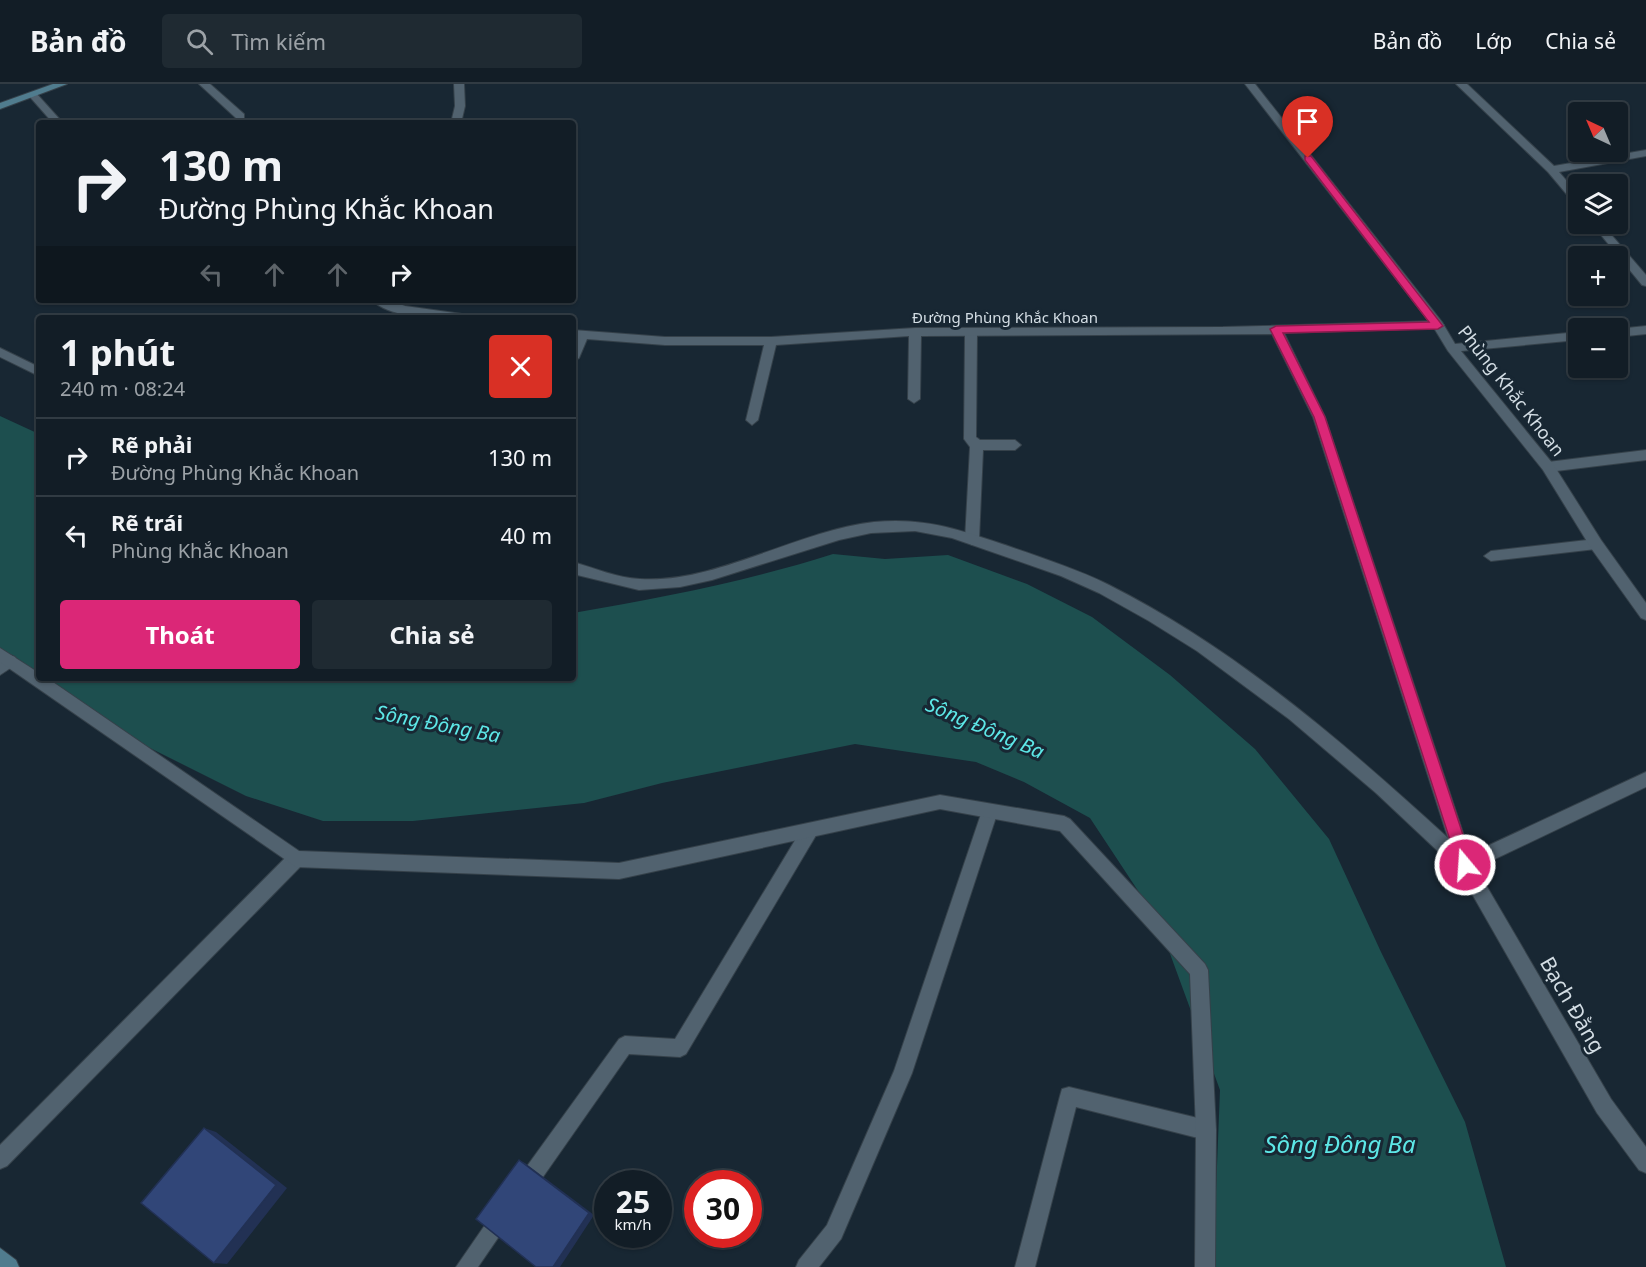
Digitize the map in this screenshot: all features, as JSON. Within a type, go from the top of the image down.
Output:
[{"type":"main road","points":[[0,106],[62,84]]},
{"type":"main road","points":[[0,1258],[9,1267]]},
{"type":"street","points":[[204,84],[240,117]]},
{"type":"street","points":[[457,120],[460,106],[459,84]]},
{"type":"street","name":"Phùng Khắc Khoan","points":[[1250,84],[1438,326],[1452,348],[1548,467],[1596,544],[1646,614]]},
{"type":"street","points":[[1461,84],[1552,170],[1568,189]]},
{"type":"street","points":[[33,94],[55,120]]},
{"type":"street","points":[[1552,170],[1646,153]]},
{"type":"street","points":[[1605,234],[1646,282]]},
{"type":"street","points":[[386,303],[403,310],[431,315]]},
{"type":"street","name":"Đường Phùng Khắc Khoan","points":[[578,335],[665,341],[771,341],[915,332],[971,334],[1438,326]]},
{"type":"street","points":[[1276,329],[1319,417],[1465,865]]},
{"type":"street","points":[[1628,332],[1646,330]]},
{"type":"street","points":[[914,399],[915,332]]},
{"type":"street","points":[[971,334],[970,439],[976,445],[1015,445]]},
{"type":"street","points":[[1452,348],[1568,337]]},
{"type":"street","points":[[752,420],[771,341]]},
{"type":"street","points":[[0,352],[36,370]]},
{"type":"street","points":[[972,540],[976,445]]},
{"type":"street","points":[[1548,467],[1646,455]]},
{"type":"street","points":[[576,569],[644,585],[715,575],[860,530],[902,525],[930,527],[972,540],[1066,572],[1104,589],[1190,638],[1306,723],[1465,865]]},
{"type":"street","points":[[1491,556],[1596,544]]},
{"type":"street","points":[[3,661],[296,860],[619,871],[809,832],[940,802],[1064,824],[1199,970],[1206,1130],[1206,1267]]},
{"type":"street","points":[[1465,865],[1646,778]]},
{"type":"street","points":[[806,1267],[834,1232],[903,1073],[990,812]]},
{"type":"street","points":[[466,1267],[625,1045],[680,1048],[809,832]]},
{"type":"street","points":[[0,1159],[296,860]]},
{"type":"street","name":"Bạch Đằng","points":[[1465,865],[1604,1106],[1646,1163]]},
{"type":"street","points":[[1026,1267],[1069,1096],[1206,1130]]},
{"type":"water","points":[[0,416],[36,433],[36,674],[0,649]]},
{"type":"water","name":"Sông Đông Ba","points":[[833,554],[885,559],[948,555],[1027,584],[1092,617],[1170,675],[1255,749],[1329,839],[1381,952],[1465,1122],[1506,1267],[1213,1267],[1220,1090],[1158,921],[1090,818],[1024,782],[976,762],[855,744],[662,783],[584,803],[413,821],[323,821],[246,796],[130,738],[46,681],[576,681],[576,612],[704,588]]},
{"type":"building","points":[[204,1128],[276,1185],[214,1263],[141,1203]]},
{"type":"building","points":[[519,1160],[589,1213],[553,1267],[536,1267],[476,1219]]},
{"type":"route","points":[[1308,158],[1438,326],[1276,329],[1319,417],[1465,865]]}]
